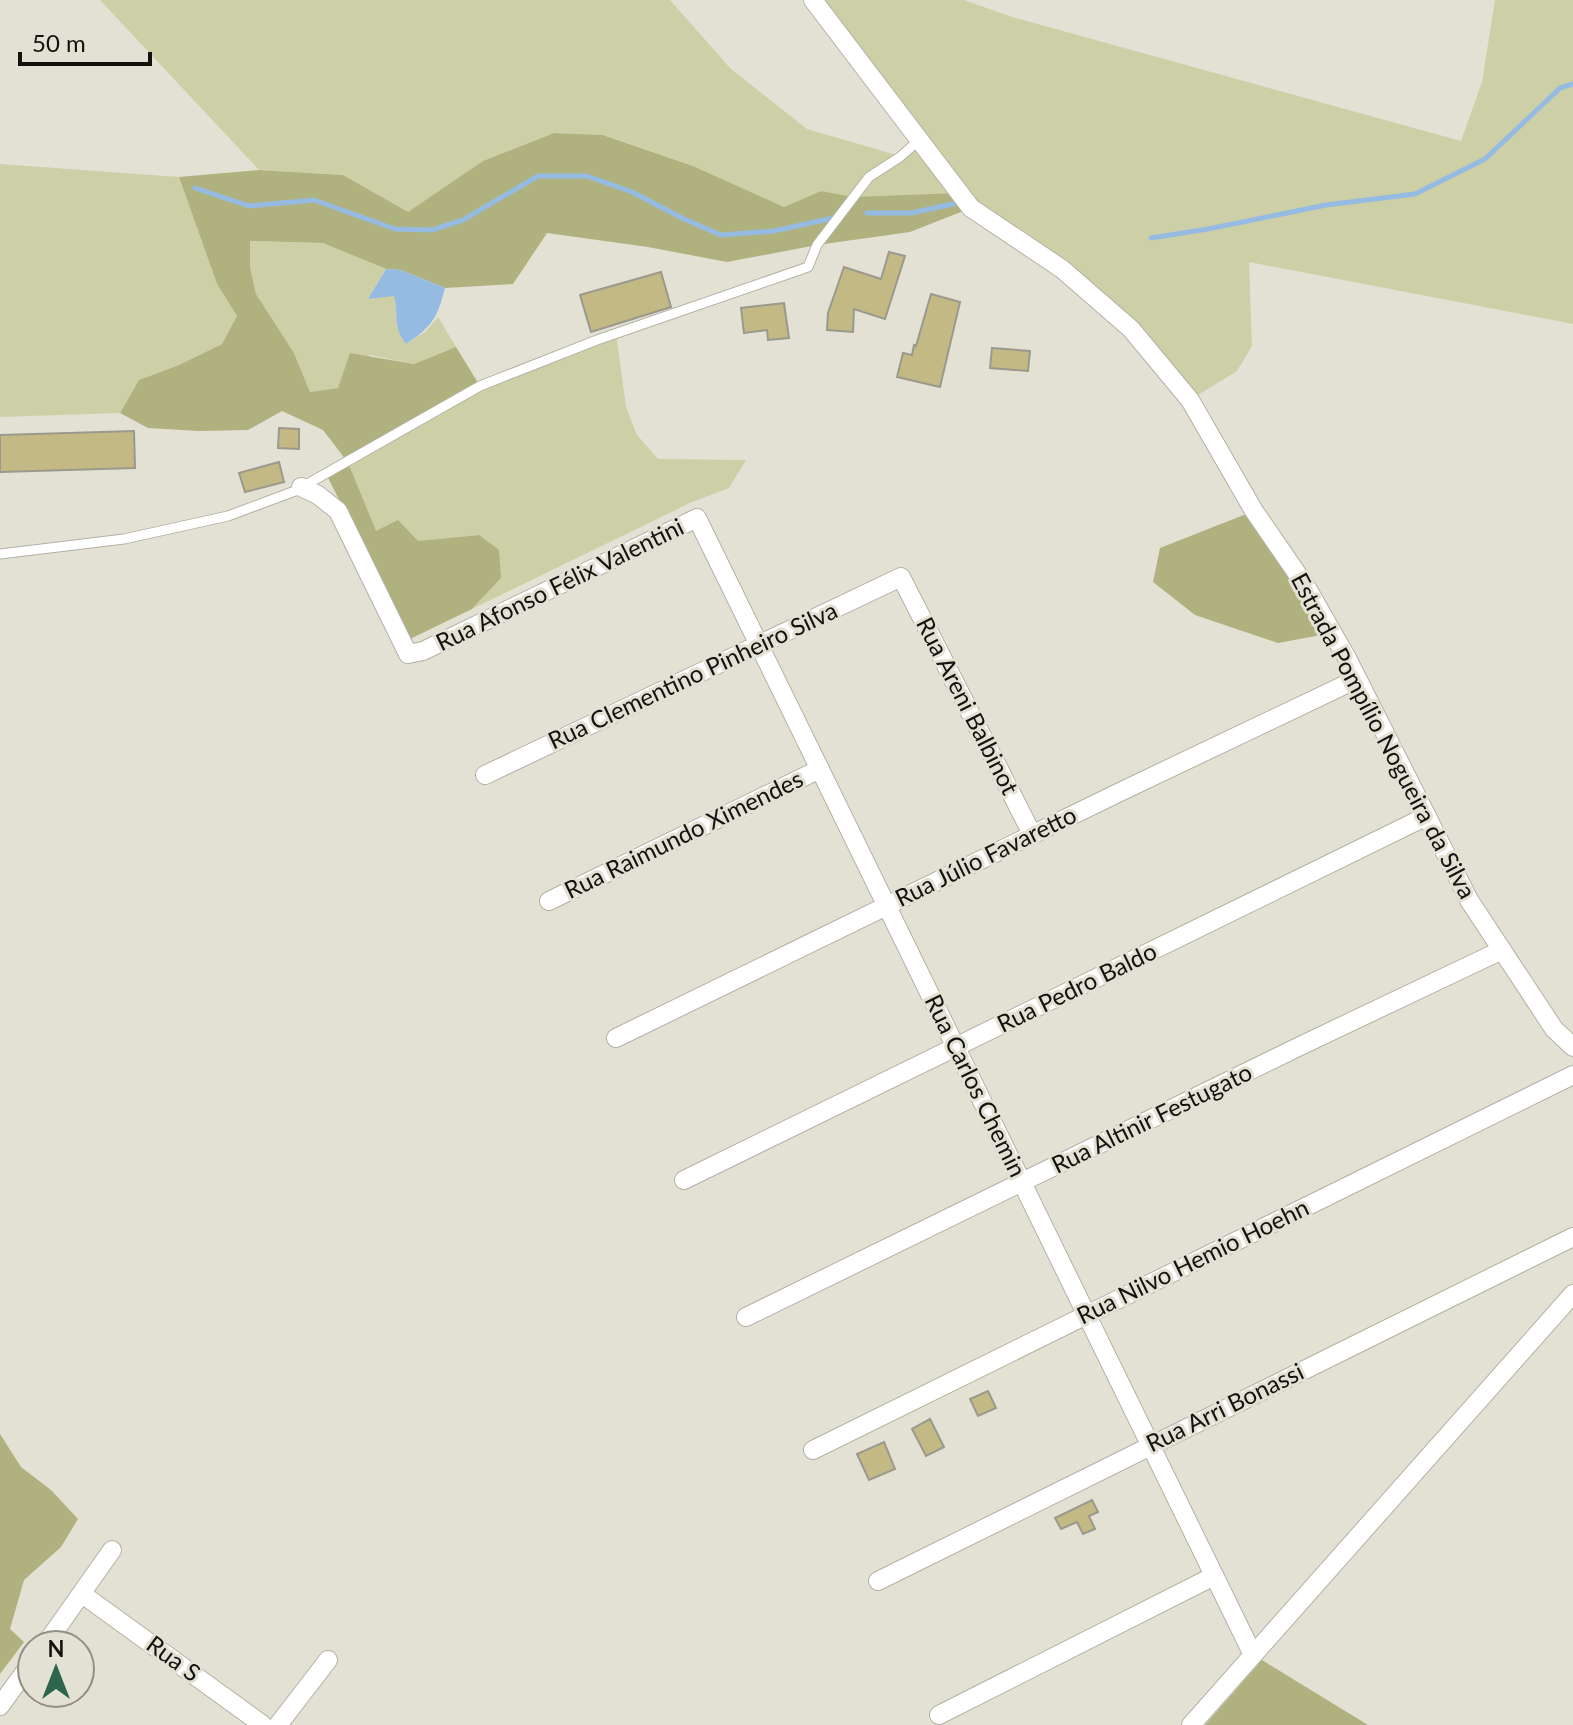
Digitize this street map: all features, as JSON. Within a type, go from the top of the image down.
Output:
[{"type":"street","name":"Estrada Pompílio Nogueira da Silva","points":[[813,0],[971,208],[1062,269],[1131,329],[1190,400],[1254,511],[1307,588],[1357,679],[1469,900],[1554,1029],[1573,1047]]},
{"type":"street","name":"Rua Afonso Félix Valentini","points":[[301,487],[318,495],[338,511],[408,654],[423,651],[697,518]]},
{"type":"street","name":"Rua Carlos Chemin","points":[[697,518],[1253,1655]]},
{"type":"street","name":"Rua Clementino Pinheiro Silva","points":[[485,775],[901,577]]},
{"type":"street","name":"Rua Areni Balbinot","points":[[901,577],[1032,834]]},
{"type":"street","name":"Rua Júlio Favaretto","points":[[616,1038],[1357,679]]},
{"type":"street","name":"Rua Raimundo Ximendes","points":[[549,901],[820,769]]},
{"type":"street","name":"Rua Pedro Baldo","points":[[684,1180],[1427,816]]},
{"type":"street","name":"Rua Altinir Festugato","points":[[746,1317],[1502,950]]},
{"type":"street","name":"Rua Nilvo Hemio Hoehn","points":[[813,1450],[1573,1075]]},
{"type":"street","name":"Rua Arri Bonassi","points":[[878,1581],[1573,1237]]},
{"type":"street","points":[[1191,1725],[1573,1294]]},
{"type":"street","points":[[57,1629],[112,1550]]},
{"type":"street","points":[[939,1715],[1214,1576]]},
{"type":"street","name":"Rua S","points":[[82,1594],[263,1725]]},
{"type":"street","points":[[278,1725],[328,1660]]},
{"type":"street","points":[[0,1706],[16,1684]]},
{"type":"lane","points":[[0,554],[124,539],[228,516],[301,487],[480,386],[597,340],[808,267],[817,245],[869,177],[919,140]]},
{"type":"green space","points":[[100,0],[670,0],[731,69],[807,129],[900,156],[919,140],[813,0],[964,0],[1012,17],[1461,141],[1482,82],[1495,0],[1573,0],[1573,324],[1249,262],[1252,346],[1237,371],[1190,400],[1131,329],[971,208],[821,191],[784,207],[693,166],[604,135],[554,133],[483,161],[408,213],[343,175],[259,170]]},
{"type":"green space","points":[[554,133],[603,135],[693,166],[784,207],[821,191],[854,197],[960,193],[971,208],[910,232],[727,262],[547,233],[513,284],[445,288],[401,270],[386,269],[323,243],[250,241],[250,267],[256,294],[294,353],[310,392],[338,388],[350,353],[414,364],[456,347],[480,386],[347,460],[376,531],[398,520],[418,541],[479,535],[499,550],[501,578],[472,609],[410,639],[325,472],[346,460],[323,430],[282,411],[248,430],[199,431],[148,428],[120,413],[139,380],[222,344],[237,316],[217,284],[179,177],[259,170],[343,175],[408,212],[483,161]]},
{"type":"green space","points":[[0,164],[179,177],[217,284],[237,316],[222,344],[139,380],[120,413],[0,417]]},
{"type":"green space","points":[[250,241],[323,243],[386,269],[368,299],[394,295],[397,326],[406,344],[425,332],[438,317],[456,347],[414,364],[370,355],[338,388],[310,392],[294,353],[256,294],[250,267]]},
{"type":"green space","points":[[616,333],[626,407],[637,435],[658,459],[746,460],[729,488],[690,503],[472,609],[501,578],[479,535],[418,541],[376,532],[346,460],[481,386]]},
{"type":"green space","points":[[1254,511],[1332,633],[1278,643],[1195,615],[1153,582],[1160,548]]},
{"type":"green space","points":[[0,1434],[21,1467],[51,1490],[78,1519],[61,1547],[24,1580],[10,1629],[16,1635],[16,1653],[0,1674]]},
{"type":"green space","points":[[1262,1660],[1368,1725],[1205,1725]]},
{"type":"water","points":[[386,269],[401,270],[445,288],[433,320],[406,344],[397,326],[394,296],[368,299]]},
{"type":"building","points":[[889,252],[905,256],[885,319],[854,309],[853,332],[827,330],[828,313],[844,267],[881,279]]},
{"type":"building","points":[[661,272],[671,307],[591,332],[580,295]]},
{"type":"building","points":[[931,294],[960,302],[940,387],[897,377],[903,353],[912,355],[916,346]]},
{"type":"building","points":[[784,303],[789,338],[768,340],[767,330],[744,333],[741,308]]},
{"type":"building","points":[[992,348],[1030,351],[1028,371],[990,368]]},
{"type":"building","points":[[279,428],[299,429],[299,449],[278,448]]},
{"type":"building","points":[[134,431],[135,468],[0,472],[0,435]]},
{"type":"building","points":[[279,462],[284,482],[245,492],[239,473]]},
{"type":"building","points":[[988,1391],[996,1408],[978,1416],[970,1399]]},
{"type":"building","points":[[930,1419],[944,1447],[926,1456],[912,1429]]},
{"type":"building","points":[[884,1442],[895,1469],[869,1480],[857,1454]]},
{"type":"building","points":[[1092,1500],[1098,1512],[1089,1516],[1095,1529],[1083,1534],[1077,1522],[1061,1529],[1055,1518]]},
{"type":"waterway","points":[[1151,238],[1326,205],[1415,194],[1485,159],[1560,88],[1573,84]]},
{"type":"waterway","points":[[195,188],[249,206],[314,200],[395,229],[432,230],[463,220],[538,176],[587,176],[632,192],[721,235],[774,231],[833,218]]},
{"type":"waterway","points":[[867,213],[911,213],[953,204]]}]
